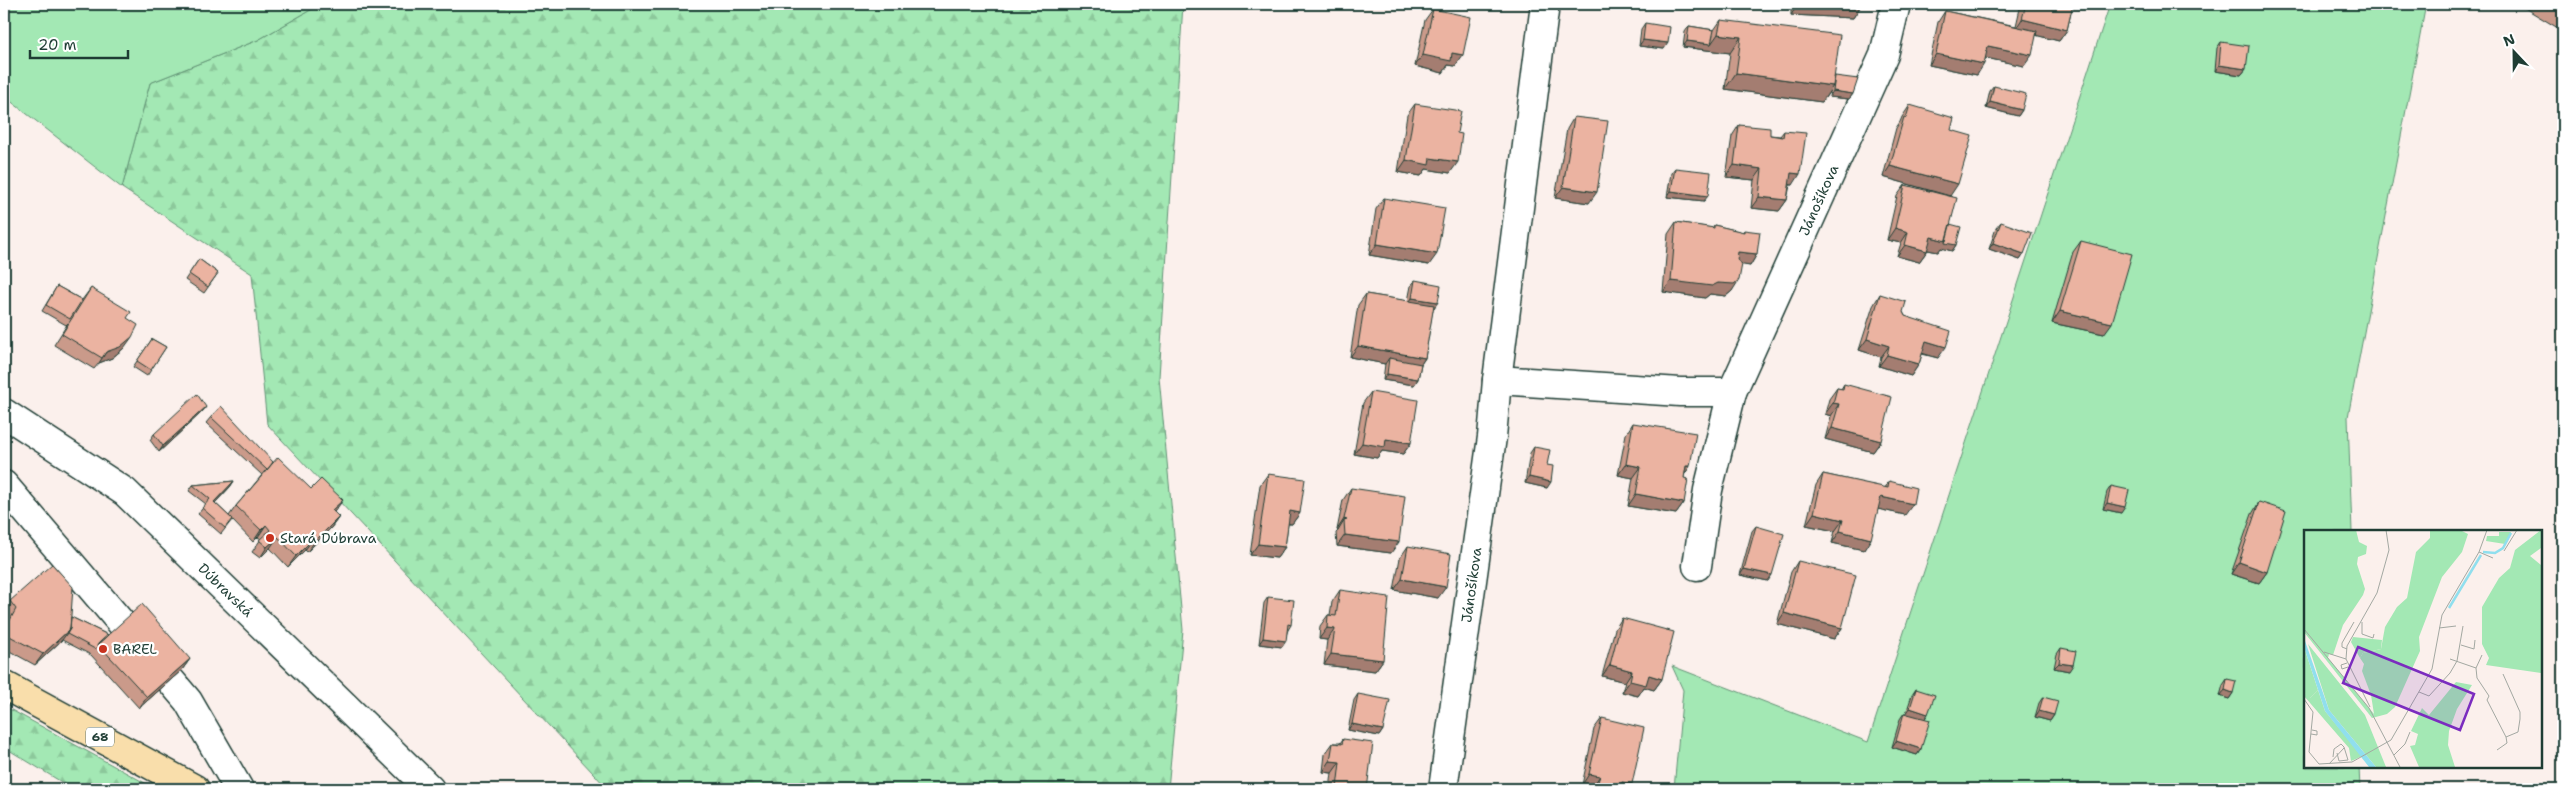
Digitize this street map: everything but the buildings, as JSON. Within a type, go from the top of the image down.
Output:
[{"type":"main road","name":"68","points":[[4,685],[196,789]]},
{"type":"street","name":"Jánošíkova","points":[[1443,789],[1492,437],[1497,380],[1546,4]]},
{"type":"street","name":"Jánošíkova","points":[[1697,566],[1708,490],[1732,392],[1884,54],[1896,4]]},
{"type":"street","points":[[1497,380],[1732,392]]},
{"type":"street","name":"Dúbravská","points":[[4,413],[125,492],[430,789]]},
{"type":"street","points":[[4,485],[123,624]]},
{"type":"street","points":[[171,681],[188,701],[240,789]]},
{"type":"green space","points":[[4,4],[321,4],[258,40],[150,83],[122,188],[4,96]]},
{"type":"green space","points":[[321,4],[1183,4],[1159,377],[1183,630],[1168,789],[608,789],[267,424],[252,274],[122,188],[150,83],[258,40]]},
{"type":"green space","points":[[2110,4],[2426,4],[2348,417],[2352,530],[2304,530],[2304,768],[2359,768],[2360,789],[1674,789],[1683,690],[1672,666],[1868,742]]},
{"type":"green space","points":[[4,706],[156,789],[73,789],[4,747]]},
{"type":"place","name":"Stará Dúbrava","points":[[270,538]]},
{"type":"place","name":"BAREL","points":[[103,649]]}]
